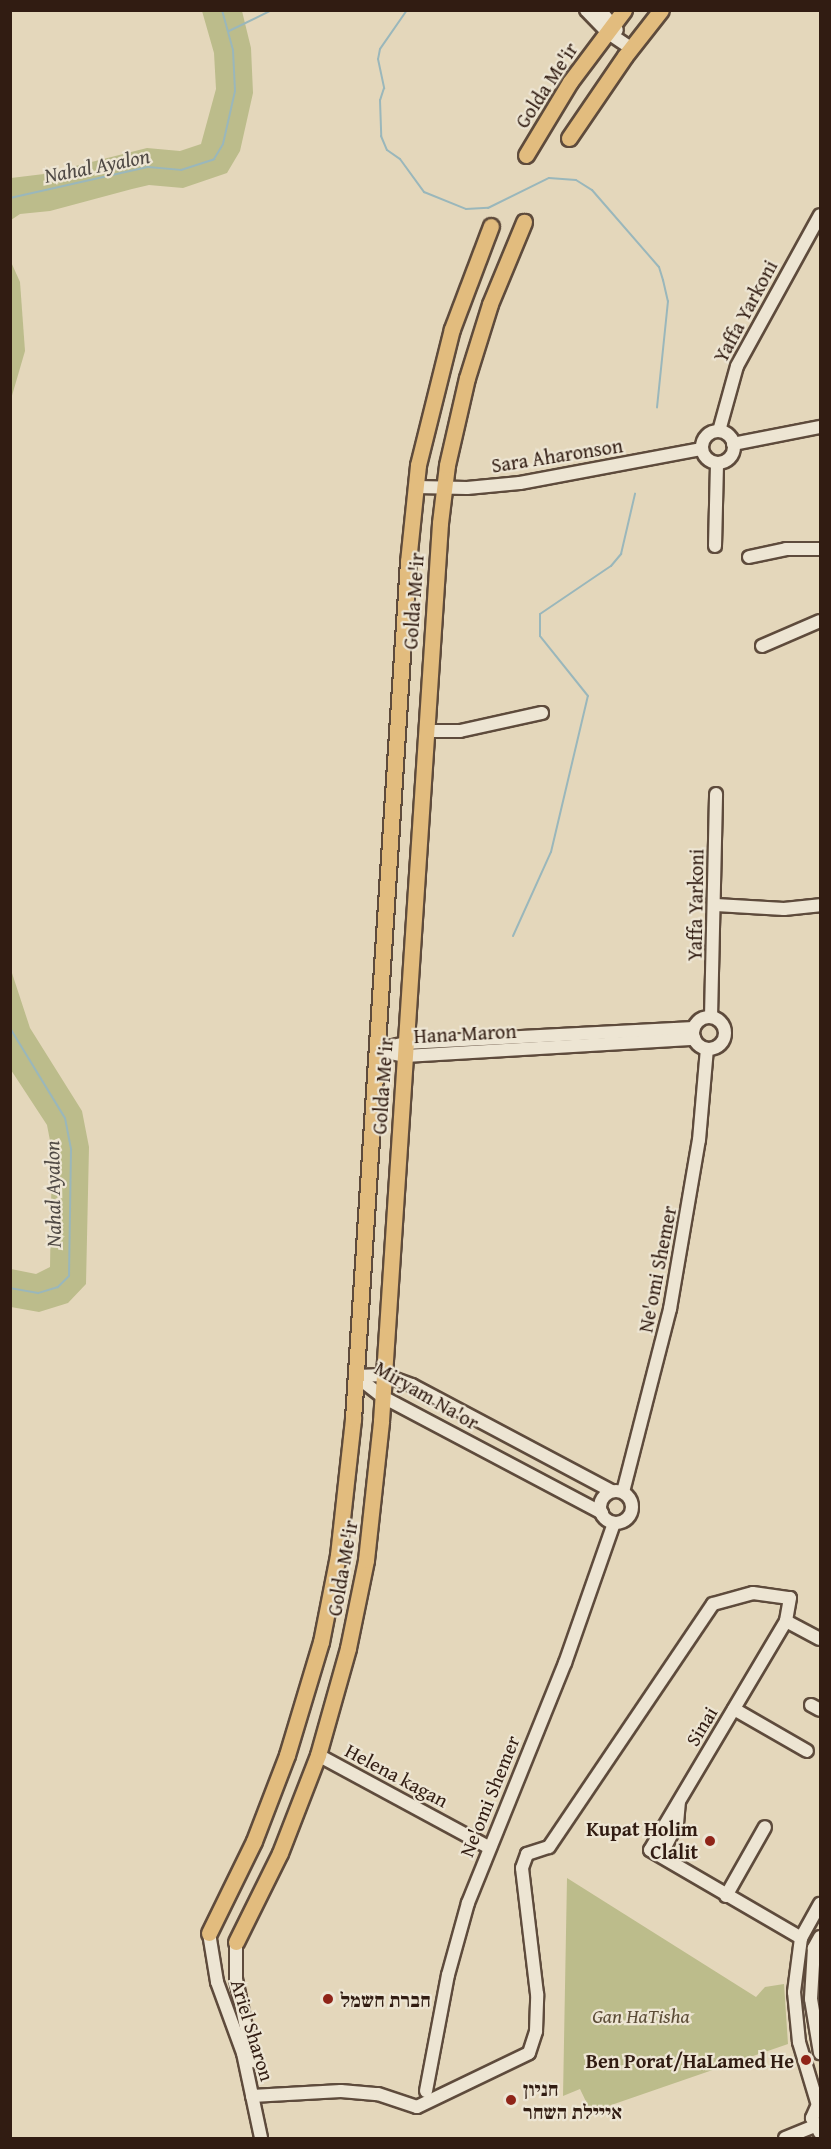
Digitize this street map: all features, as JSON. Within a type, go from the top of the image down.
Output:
[{"type":"main road","name":"Golda Me'ir","points":[[526,155],[624,10]]},
{"type":"main road","points":[[569,138],[631,48],[661,10]]},
{"type":"main road","name":"Golda Me'ir","points":[[236,1942],[280,1853],[318,1755],[360,1595],[373,1509],[383,1397],[444,489],[458,413],[476,348],[524,222]]},
{"type":"main road","name":"Golda Me'ir","points":[[209,1934],[269,1806],[314,1670],[338,1556],[356,1376],[376,1050],[416,487],[446,350],[491,226]]},
{"type":"street","points":[[586,10],[631,48]]},
{"type":"street","points":[[600,10],[610,28]]},
{"type":"street","name":"Yaffa Yarkoni","points":[[719,431],[736,366],[820,215]]},
{"type":"street","points":[[733,444],[820,427]]},
{"type":"street","points":[[719,431],[730,437],[733,444],[728,459],[717,463],[706,457],[702,449],[708,434],[719,431]]},
{"type":"street","name":"Sara Aharonson","points":[[416,487],[444,489],[520,483],[702,449]]},
{"type":"street","points":[[715,546],[717,463]]},
{"type":"street","points":[[749,556],[804,548],[820,549]]},
{"type":"street","points":[[762,646],[820,621]]},
{"type":"street","points":[[426,732],[460,731],[542,713]]},
{"type":"street","name":"Yaffa Yarkoni","points":[[711,1017],[716,905],[716,794]]},
{"type":"street","points":[[716,905],[784,909],[820,905]]},
{"type":"street","points":[[711,1017],[722,1023],[725,1035],[719,1046],[707,1049],[694,1034],[699,1021],[711,1017]]},
{"type":"street","name":"Hana Maron","points":[[376,1050],[694,1034]]},
{"type":"street","name":"Ne'omi Shemer","points":[[617,1492],[641,1433],[672,1299],[699,1140],[707,1049]]},
{"type":"street","name":"Miryam Na'or","points":[[356,1376],[384,1376],[412,1385],[617,1492]]},
{"type":"street","name":"Miryam Na'or","points":[[356,1376],[383,1397],[602,1513]]},
{"type":"street","points":[[617,1492],[632,1508],[626,1519],[614,1523],[602,1513],[602,1499],[617,1492]]},
{"type":"street","name":"Ne'omi Shemer","points":[[426,2091],[448,1975],[488,1847],[565,1663],[614,1523]]},
{"type":"street","points":[[256,2096],[354,2092],[378,2094],[417,2107],[529,2053],[536,2031],[537,1994],[522,1868],[527,1854],[549,1847],[712,1604],[753,1593],[790,1598],[786,1621],[820,1639]]},
{"type":"street","name":"Sinai","points":[[726,1896],[655,1853],[677,1824],[679,1802],[786,1621]]},
{"type":"street","points":[[734,1709],[807,1751]]},
{"type":"street","name":"Helena kagan","points":[[318,1755],[488,1847]]},
{"type":"street","points":[[765,1827],[726,1896],[801,1938]]},
{"type":"street","points":[[785,2139],[817,2130],[812,2118],[819,2101],[795,2021],[795,1961],[801,1938],[820,1904]]},
{"type":"street","name":"Ariel Sharon","points":[[209,1934],[218,1982],[234,2021],[269,2139]]},
{"type":"street","points":[[820,1937],[814,1948],[811,1999],[820,2054]]},
{"type":"street","name":"Ariel Sharon","points":[[236,1942],[236,1979],[261,2139]]},
{"type":"green space","points":[[202,11],[242,11],[251,48],[253,93],[240,151],[227,173],[183,188],[149,185],[50,211],[20,214],[11,220],[11,178],[44,174],[147,148],[180,151],[201,144],[216,89],[214,53]]},
{"type":"green space","points":[[11,262],[20,282],[25,351],[11,399]]},
{"type":"green space","points":[[10,967],[30,1028],[82,1111],[89,1147],[86,1284],[68,1303],[39,1312],[11,1307],[11,1269],[36,1274],[50,1267],[52,1151],[47,1125],[11,1070]]},
{"type":"green space","name":"Gan HaTisha","points":[[567,1878],[756,1997],[765,1987],[784,1984],[788,2044],[591,2112],[580,2089],[563,2096]]},
{"type":"waterway","name":"Nahal Ayalon","points":[[10,198],[148,167],[181,170],[214,159],[223,144],[235,91],[233,50],[222,10]]},
{"type":"waterway","points":[[229,31],[272,10]]},
{"type":"waterway","points":[[407,10],[380,49],[378,59],[384,88],[380,100],[381,136],[387,150],[400,159],[424,192],[466,209],[488,208],[549,178],[576,180],[592,190],[659,267],[663,280],[668,301],[657,407]]},
{"type":"waterway","points":[[513,936],[551,852],[588,696],[540,636],[540,614],[611,566],[621,554],[635,494]]},
{"type":"waterway","name":"Nahal Ayalon","points":[[10,1028],[65,1118],[71,1149],[69,1276],[58,1287],[38,1293],[10,1288]]},
{"type":"place","name":"Kupat Holim Clalit","points":[[710,1841]]},
{"type":"place","name":"חברת חשמל","points":[[328,1999]]},
{"type":"place","name":"Ben Porat/HaLamed He","points":[[806,2060]]},
{"type":"place","name":"חניון אייילת השחר","points":[[511,2100]]}]
